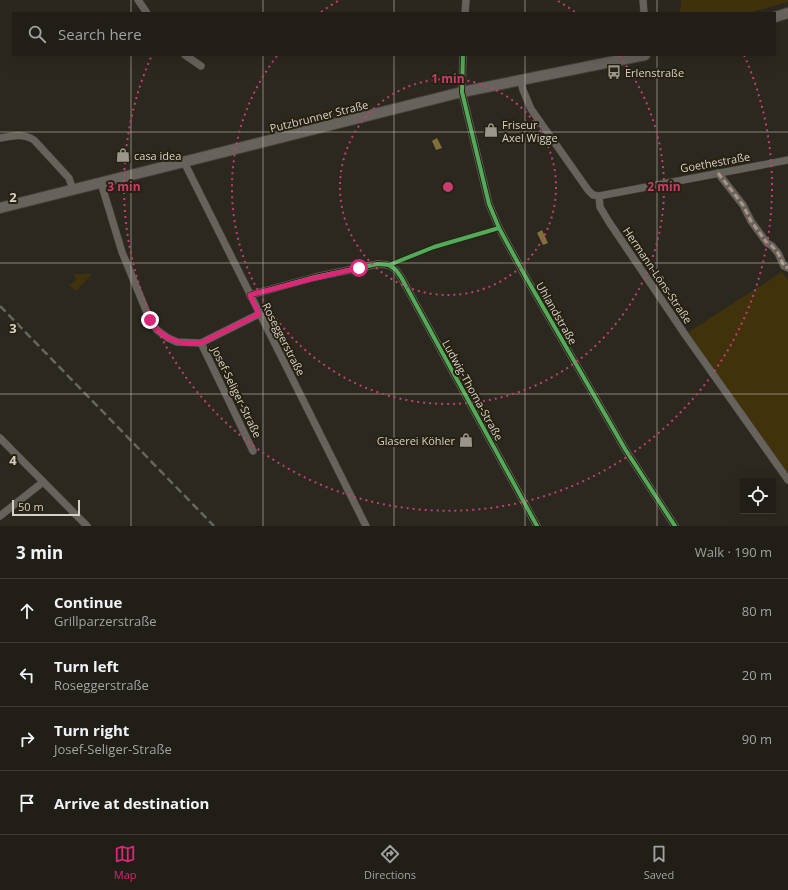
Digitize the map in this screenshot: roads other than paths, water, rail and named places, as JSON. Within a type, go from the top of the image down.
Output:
[{"type":"main road","points":[[776,17],[788,13]]},
{"type":"main road","name":"Putzbrunner Straße","points":[[0,208],[462,92],[640,56]]},
{"type":"street","points":[[138,0],[146,12]]},
{"type":"street","points":[[465,12],[466,0]]},
{"type":"street","points":[[643,0],[644,12]]},
{"type":"street","points":[[187,56],[202,66]]},
{"type":"street","name":"Uhlandstraße","points":[[463,56],[462,92],[489,204],[499,228],[625,449],[674,526]]},
{"type":"street","points":[[521,81],[531,109],[552,140],[588,190],[593,195],[599,196]]},
{"type":"street","points":[[0,138],[18,135],[28,136],[34,140],[69,178],[73,190]]},
{"type":"street","name":"Goethestraße","points":[[599,196],[788,160]]},
{"type":"street","name":"Roseggerstraße","points":[[184,162],[366,526]]},
{"type":"street","points":[[718,173],[743,205],[751,221],[766,243],[775,249],[784,266],[788,268]]},
{"type":"street","name":"Josef-Seliger-Straße","points":[[101,183],[122,252],[150,320],[157,330],[168,338],[182,343],[201,343],[259,314]]},
{"type":"street","name":"Hermann-Löns-Straße","points":[[599,196],[600,207],[603,213],[686,336],[788,480]]},
{"type":"street","name":"Ludwig-Thoma-Straße","points":[[250,295],[315,278],[378,264],[389,266],[396,270],[537,526]]},
{"type":"street","name":"Josef-Seliger-Straße","points":[[201,343],[253,451]]},
{"type":"street","points":[[0,438],[87,526]]},
{"type":"street","points":[[0,516],[43,482]]},
{"type":"railway","points":[[0,306],[214,526]]},
{"type":"place","name":"Erlenstraße","points":[[614,72]]},
{"type":"place","name":"Friseur Axel Wigge","points":[[491,130]]},
{"type":"place","name":"casa idea","points":[[123,155]]},
{"type":"place","name":"Glaserei Köhler","points":[[466,440]]}]
